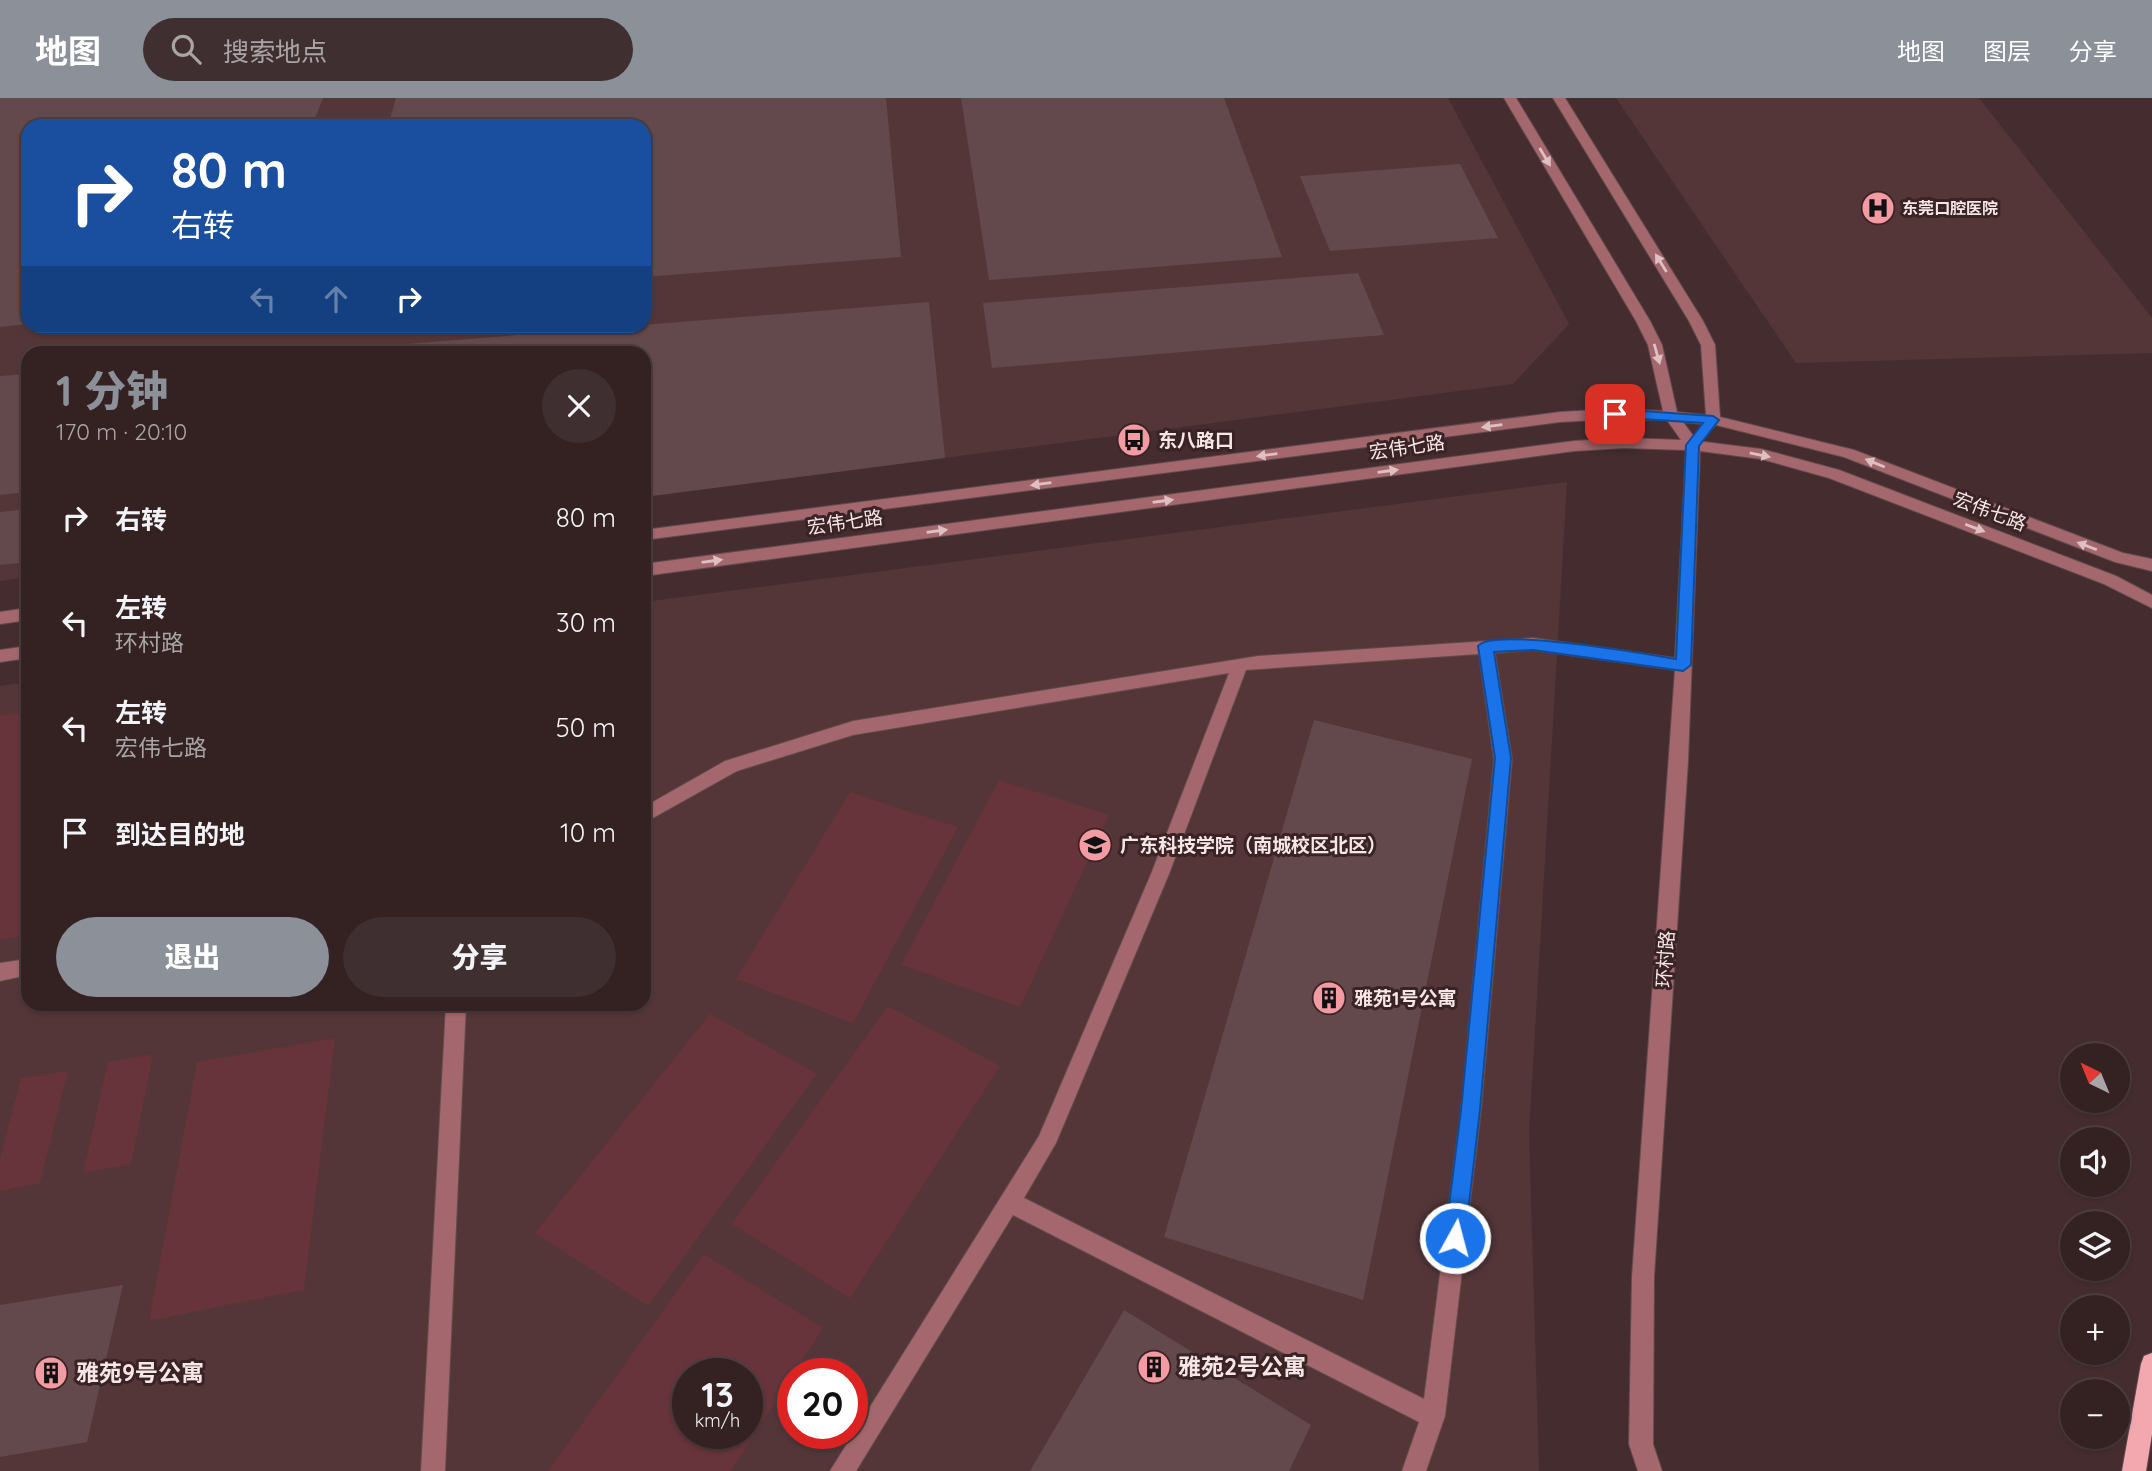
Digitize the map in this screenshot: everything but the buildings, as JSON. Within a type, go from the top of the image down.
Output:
[{"type":"main road","points":[[2134,1471],[2152,1364]]},
{"type":"street","points":[[1510,98],[1643,321],[1655,345],[1671,416],[1693,445],[1713,420],[1708,345],[1696,321],[1559,98]]},
{"type":"street","name":"宏伟七路","points":[[651,534],[1560,417],[1615,414],[1713,420],[1849,453],[2120,558],[2152,565]]},
{"type":"street","name":"宏伟七路","points":[[651,569],[1574,446],[1624,443],[1693,445],[1761,454],[1834,474],[2110,580],[2152,602]]},
{"type":"street","name":"环村路","points":[[1650,1471],[1640,1444],[1643,1277],[1679,761],[1693,445]]},
{"type":"street","points":[[0,618],[21,615]]},
{"type":"street","points":[[651,812],[731,766],[853,728],[1240,665],[1533,644],[1683,665]]},
{"type":"street","points":[[1414,1471],[1433,1416],[1471,1110],[1503,758],[1486,646]]},
{"type":"street","points":[[0,656],[21,653]]},
{"type":"street","points":[[842,1471],[1046,1143],[1160,874],[1240,665]]},
{"type":"street","points":[[0,972],[21,968]]},
{"type":"street","points":[[433,1471],[456,1011]]},
{"type":"street","points":[[1009,1202],[1433,1416]]},
{"type":"shaded area","points":[[0,98],[1448,98],[1569,324],[1513,384],[651,496],[651,346],[21,346],[21,578],[0,581]]},
{"type":"shaded area","name":"东莞口腔医院","points":[[1616,98],[1979,98],[2152,318],[2152,353],[1796,363]]},
{"type":"shaded area","name":"广东科技学院（南城校区北区）","points":[[1567,482],[1529,1133],[1539,1471],[0,1471],[0,686],[21,683],[21,1011],[651,1011],[651,601]]},
{"type":"shaded area","points":[[21,713],[21,936],[0,940],[0,716]]},
{"type":"shaded area","points":[[999,780],[1109,815],[1020,1007],[901,965]]},
{"type":"shaded area","points":[[850,792],[958,827],[853,1023],[736,979]]},
{"type":"shaded area","points":[[888,1006],[1000,1066],[850,1298],[732,1224]]},
{"type":"shaded area","points":[[710,1014],[817,1074],[648,1306],[535,1233]]},
{"type":"shaded area","points":[[335,1038],[304,1290],[149,1321],[197,1062]]},
{"type":"shaded area","points":[[153,1054],[131,1164],[83,1173],[108,1062]]},
{"type":"shaded area","points":[[68,1071],[40,1183],[0,1191],[0,1159],[21,1078]]},
{"type":"shaded area","points":[[704,1254],[823,1328],[804,1358],[777,1358],[777,1400],[763,1421],[763,1358],[672,1358],[672,1449],[745,1449],[731,1471],[548,1471]]},
{"type":"place","name":"东莞口腔医院","points":[[1878,208]]},
{"type":"place","name":"东八路口","points":[[1134,440]]},
{"type":"place","name":"广东科技学院（南城校区北区）","points":[[1095,845]]},
{"type":"place","name":"雅苑1号公寓","points":[[1329,998]]},
{"type":"place","name":"雅苑2号公寓","points":[[1154,1367]]},
{"type":"place","name":"雅苑9号公寓","points":[[51,1373]]},
{"type":"route","points":[[1455,1238],[1471,1110],[1503,758],[1486,646],[1533,644],[1683,665],[1693,445],[1713,420],[1615,414]]}]
